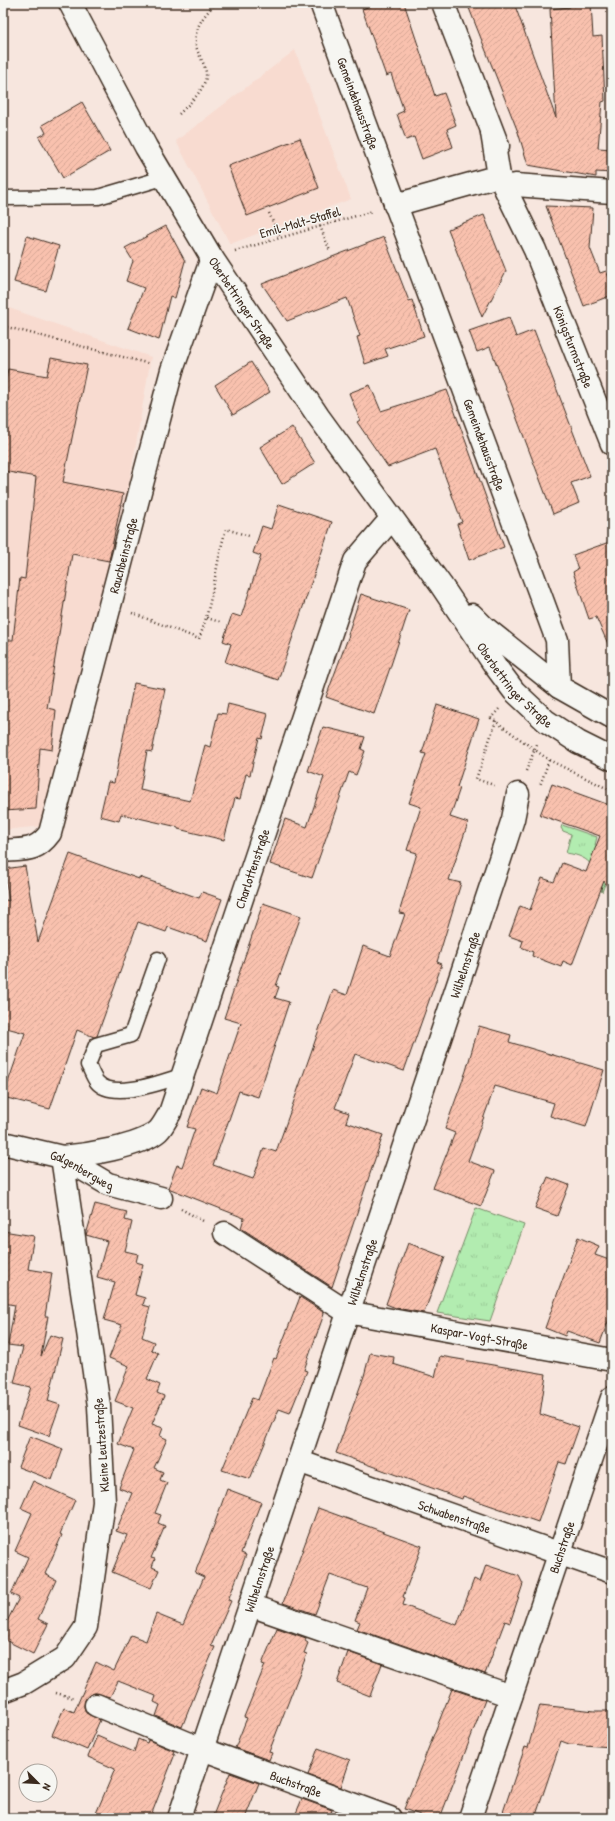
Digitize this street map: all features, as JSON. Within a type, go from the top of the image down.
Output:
[{"type":"street","name":"Oberbettringer Straße","points":[[70,3],[163,178],[212,258],[318,416],[441,585],[514,691],[546,721],[583,745],[612,759]]},
{"type":"street","name":"Gemeindehausstraße","points":[[320,3],[557,640],[559,687]]},
{"type":"street","name":"Königsturmstraße","points":[[443,3],[492,133],[507,180],[612,444]]},
{"type":"street","points":[[394,205],[507,180],[612,192]]},
{"type":"street","name":"Rauchbeinstraße","points":[[3,851],[33,848],[43,843],[50,833],[172,370],[212,258]]},
{"type":"street","name":"Charlottenstraße","points":[[62,1157],[80,1155],[128,1145],[143,1140],[158,1131],[170,1113],[355,561],[391,518]]},
{"type":"street","name":"Oberbettringer Straße","points":[[441,585],[484,627],[559,687],[612,717]]},
{"type":"street","name":"Wilhelmstraße","points":[[179,1818],[513,819],[518,794]]},
{"type":"street","name":"Galgenbergweg","points":[[3,1143],[62,1157],[108,1184],[161,1198]]},
{"type":"street","name":"Kleine Leutzestraße","points":[[3,1692],[24,1683],[66,1658],[86,1627],[104,1502],[99,1406],[62,1157]]},
{"type":"street","points":[[225,1233],[347,1312]]},
{"type":"street","name":"Kaspar-Vogt-Straße","points":[[347,1312],[612,1360]]},
{"type":"street","name":"Buchstraße","points":[[470,1818],[612,1398]]},
{"type":"street","name":"Schwabenstraße","points":[[298,1461],[612,1572]]},
{"type":"street","points":[[250,1605],[511,1696]]},
{"type":"street","points":[[96,1705],[202,1749]]},
{"type":"street","name":"Buchstraße","points":[[202,1749],[390,1818]]},
{"type":"lane","points":[[3,198],[98,197],[163,178]]},
{"type":"lane","points":[[158,959],[131,1035],[96,1045],[88,1065],[98,1083],[113,1090],[133,1090],[184,1075]]},
{"type":"path","points":[[179,114],[202,88],[206,76],[204,64],[198,52],[195,40],[198,24],[216,3]]},
{"type":"path","name":"Emil-Molt-Staffel","points":[[212,258],[394,205]]},
{"type":"path","points":[[269,213],[280,238]]},
{"type":"path","points":[[320,226],[330,251]]},
{"type":"path","points":[[3,326],[172,370]]},
{"type":"path","points":[[110,605],[199,639],[207,618],[219,552],[226,529],[249,536]]},
{"type":"path","points":[[207,618],[220,622]]},
{"type":"path","points":[[491,718],[549,760],[612,791]]},
{"type":"path","points":[[496,721],[476,779],[536,800],[549,760]]},
{"type":"path","points":[[161,1198],[225,1233]]},
{"type":"path","points":[[24,1683],[96,1705]]},
{"type":"shaded area","points":[[295,50],[351,199],[230,244],[176,141]]},
{"type":"shaded area","points":[[3,306],[151,357],[118,548],[43,826],[3,830]]},
{"type":"green space","points":[[562,825],[597,837],[595,845],[612,851],[612,866],[602,892],[592,865],[582,858],[566,853],[571,834],[563,831],[561,828]]},
{"type":"green space","points":[[476,1208],[524,1225],[490,1321],[437,1313]]},
{"type":"building","points":[[379,3],[404,3],[435,96],[444,93],[456,125],[447,129],[453,147],[422,159],[414,137],[406,140],[397,114],[404,111],[391,74],[386,76],[362,9]]},
{"type":"building","points":[[467,3],[514,3],[556,118],[550,9],[570,7],[570,3],[591,3],[593,37],[602,36],[605,101],[602,102],[598,148],[612,149],[612,173],[596,172],[596,177],[528,165],[518,132]]},
{"type":"building","points":[[82,102],[110,151],[63,178],[39,137],[46,133],[42,125]]},
{"type":"building","points":[[300,138],[319,188],[247,216],[228,166]]},
{"type":"building","points":[[546,206],[593,208],[590,248],[600,273],[606,271],[612,284],[612,295],[584,306]]},
{"type":"building","points":[[484,215],[506,271],[482,317],[448,229]]},
{"type":"building","points":[[166,226],[185,261],[175,298],[170,296],[159,340],[128,328],[144,288],[126,281],[133,261],[125,248]]},
{"type":"building","points":[[27,236],[59,246],[46,291],[14,282]]},
{"type":"building","points":[[384,237],[409,301],[412,300],[424,336],[385,349],[388,356],[365,364],[357,337],[360,336],[347,298],[287,321],[262,284]]},
{"type":"building","points":[[509,317],[516,337],[534,330],[590,476],[571,483],[579,503],[553,514],[490,347],[477,352],[469,331]]},
{"type":"building","points":[[51,358],[87,365],[63,482],[123,494],[109,561],[72,554],[47,708],[56,710],[52,750],[40,748],[36,809],[3,811],[3,683],[8,640],[13,640],[20,578],[25,579],[36,477],[3,471],[3,396],[8,369],[47,376]]},
{"type":"building","points":[[251,362],[270,392],[233,415],[215,385]]},
{"type":"building","points":[[370,385],[381,411],[447,390],[504,547],[469,560],[457,524],[462,522],[435,449],[388,467],[357,422],[360,420],[349,393]]},
{"type":"building","points":[[292,427],[315,463],[282,484],[260,447]]},
{"type":"building","points":[[279,504],[332,522],[278,680],[225,662],[231,644],[223,641],[232,614],[241,617],[261,556],[253,553],[262,526],[271,529]]},
{"type":"building","points":[[612,541],[612,653],[596,617],[589,619],[573,572],[578,569],[573,555]]},
{"type":"building","points":[[361,594],[409,610],[374,714],[326,697],[349,635],[348,634]]},
{"type":"building","points":[[134,683],[165,689],[152,752],[147,751],[140,790],[190,801],[205,745],[210,747],[218,713],[226,714],[228,704],[268,714],[262,739],[259,738],[250,775],[246,774],[240,799],[235,798],[224,840],[178,829],[178,827],[121,814],[119,821],[100,816],[108,782],[114,783]]},
{"type":"building","points":[[437,705],[479,719],[457,787],[460,788],[450,817],[468,823],[449,880],[461,883],[437,962],[442,964],[404,1071],[355,1054],[335,1108],[349,1113],[346,1122],[383,1135],[332,1287],[241,1228],[244,1218],[168,1188],[177,1165],[182,1167],[195,1129],[187,1127],[201,1087],[217,1093],[241,1023],[224,1018],[263,903],[301,916],[276,986],[279,987],[275,998],[289,1002],[258,1097],[239,1091],[213,1165],[253,1179],[264,1148],[276,1152],[333,990],[347,995],[363,946],[390,956],[405,914],[399,913],[417,853],[407,850],[421,807],[409,803],[426,754],[422,753]]},
{"type":"building","points":[[323,727],[365,737],[361,749],[365,751],[356,775],[349,772],[312,878],[270,864],[285,819],[307,827],[324,777],[308,771]]},
{"type":"building","points":[[552,784],[612,806],[612,894],[604,881],[572,965],[563,961],[561,967],[532,956],[533,952],[521,947],[523,941],[509,936],[520,906],[530,910],[542,878],[554,882],[562,863],[586,872],[600,836],[540,815]]},
{"type":"building","points":[[70,854],[139,879],[139,877],[199,898],[202,892],[222,899],[207,941],[168,927],[166,932],[138,922],[97,1036],[94,1037],[77,1030],[50,1109],[3,1097],[25,1033],[3,1027],[3,899],[9,901],[4,869],[25,866],[38,942]]},
{"type":"building","points":[[479,1026],[511,1035],[509,1042],[604,1070],[586,1127],[550,1116],[554,1103],[495,1086],[468,1161],[495,1171],[481,1206],[433,1188],[455,1133],[445,1129],[466,1071]]},
{"type":"building","points":[[548,1177],[569,1185],[557,1216],[535,1208]]},
{"type":"building","points":[[95,1204],[127,1212],[125,1220],[132,1222],[125,1251],[138,1254],[136,1262],[143,1264],[135,1295],[145,1298],[143,1305],[150,1307],[142,1337],[154,1342],[151,1350],[158,1353],[147,1379],[160,1385],[157,1393],[164,1396],[152,1424],[163,1428],[160,1436],[167,1439],[154,1468],[163,1472],[160,1480],[167,1483],[155,1513],[161,1515],[158,1523],[165,1526],[151,1558],[155,1559],[152,1567],[159,1570],[151,1588],[112,1572],[127,1535],[116,1531],[132,1493],[119,1488],[134,1450],[118,1444],[133,1408],[115,1401],[129,1366],[109,1358],[122,1325],[104,1320],[115,1282],[97,1277],[107,1241],[86,1235]]},
{"type":"building","points":[[3,1231],[34,1236],[28,1269],[52,1273],[45,1316],[48,1316],[41,1356],[50,1335],[63,1339],[48,1401],[60,1405],[49,1436],[18,1425],[31,1387],[14,1383],[23,1347],[8,1345],[15,1305],[3,1303]]},
{"type":"building","points":[[578,1237],[599,1246],[595,1255],[612,1261],[612,1311],[600,1343],[567,1331],[565,1336],[545,1328]]},
{"type":"building","points":[[408,1243],[445,1257],[424,1313],[396,1308],[386,1304]]},
{"type":"building","points":[[300,1297],[324,1314],[304,1370],[307,1371],[290,1413],[279,1409],[250,1479],[222,1470],[252,1398],[258,1400]]},
{"type":"building","points":[[370,1353],[394,1357],[393,1364],[435,1377],[440,1356],[546,1374],[540,1414],[579,1427],[566,1464],[559,1462],[538,1522],[463,1496],[462,1499],[336,1453],[364,1376]]},
{"type":"building","points":[[30,1436],[63,1449],[52,1480],[18,1467]]},
{"type":"building","points":[[33,1481],[75,1500],[45,1574],[56,1580],[38,1619],[48,1624],[33,1654],[3,1639],[3,1629],[19,1598],[11,1594],[28,1557],[15,1551],[32,1513],[21,1508]]},
{"type":"building","points":[[227,1489],[261,1502],[241,1553],[246,1555],[228,1600],[231,1601],[211,1646],[215,1647],[182,1727],[156,1716],[160,1705],[154,1702],[156,1696],[118,1681],[110,1697],[95,1693],[89,1695],[85,1700],[84,1707],[86,1713],[100,1720],[87,1750],[52,1735],[64,1708],[74,1712],[96,1662],[114,1671],[131,1635],[146,1641],[156,1614],[183,1625],[204,1577],[195,1573]]},
{"type":"building","points":[[318,1508],[422,1546],[403,1597],[405,1598],[403,1605],[457,1625],[474,1579],[480,1582],[486,1565],[519,1576],[523,1584],[510,1623],[505,1621],[485,1674],[357,1629],[360,1622],[355,1620],[367,1588],[330,1575],[315,1614],[283,1603]]},
{"type":"building","points":[[277,1628],[306,1638],[305,1641],[308,1643],[304,1653],[307,1654],[269,1752],[272,1753],[269,1760],[235,1748],[247,1718],[244,1717],[265,1665],[262,1664]]},
{"type":"building","points":[[348,1652],[382,1664],[370,1696],[337,1683]]},
{"type":"building","points":[[452,1689],[485,1700],[440,1818],[428,1818],[404,1809]]},
{"type":"building","points":[[540,1705],[595,1711],[612,1711],[612,1747],[569,1744],[561,1741],[535,1818],[501,1818],[525,1747],[528,1748]]},
{"type":"building","points":[[97,1736],[134,1752],[138,1739],[147,1743],[148,1740],[174,1751],[173,1753],[175,1754],[150,1818],[94,1818],[115,1769],[88,1757]]},
{"type":"building","points":[[318,1748],[350,1760],[341,1787],[308,1775]]},
{"type":"building","points":[[230,1773],[259,1783],[245,1818],[212,1818]]},
{"type":"building","points":[[302,1799],[332,1810],[329,1818],[294,1818]]}]
